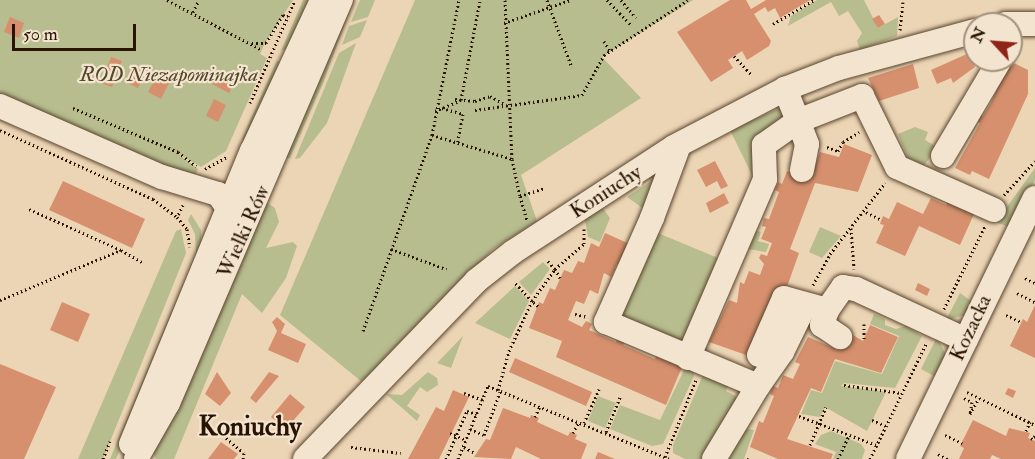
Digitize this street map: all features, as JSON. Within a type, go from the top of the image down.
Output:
[{"type":"street","name":"Wielki Rów","points":[[136,459],[168,403],[322,0]]},
{"type":"street","name":"Wielki Rów","points":[[126,459],[341,0]]},
{"type":"street","name":"Koniuchy","points":[[305,459],[476,281],[513,252],[679,144],[785,89],[849,66],[963,34]]},
{"type":"street","points":[[849,66],[897,168],[994,210]]},
{"type":"street","points":[[943,156],[993,72]]},
{"type":"street","points":[[785,89],[807,151],[802,170]]},
{"type":"street","points":[[695,361],[765,179],[764,146],[862,96]]},
{"type":"street","points":[[0,106],[162,177],[190,193],[211,209],[240,213]]},
{"type":"street","points":[[679,144],[652,218],[606,321],[758,386]]},
{"type":"street","name":"Kozacka","points":[[908,459],[1035,198]]},
{"type":"street","points":[[759,355],[801,301],[849,287],[966,340]]},
{"type":"street","points":[[801,301],[822,326],[852,338]]},
{"type":"street","points":[[714,459],[758,386],[782,352],[801,301]]},
{"type":"path","points":[[168,0],[262,50]]},
{"type":"path","points":[[193,12],[199,0]]},
{"type":"path","points":[[246,113],[295,0]]},
{"type":"path","points":[[363,331],[432,135],[459,0]]},
{"type":"path","points":[[461,100],[480,0]]},
{"type":"path","points":[[505,0],[507,106],[512,159],[530,228]]},
{"type":"path","points":[[547,0],[573,68]]},
{"type":"path","points":[[504,23],[570,0]]},
{"type":"path","points":[[606,0],[631,25]]},
{"type":"path","points":[[621,0],[636,18]]},
{"type":"path","points":[[475,110],[582,95],[598,63],[610,51],[688,0]]},
{"type":"path","points":[[773,24],[814,0]]},
{"type":"path","points":[[898,40],[903,2]]},
{"type":"path","points":[[266,44],[283,15],[288,17]]},
{"type":"path","points":[[604,41],[610,51]]},
{"type":"path","points":[[249,42],[275,47]]},
{"type":"path","points":[[734,56],[751,74]]},
{"type":"path","points":[[455,99],[475,101],[490,96],[507,106]]},
{"type":"path","points":[[435,111],[461,100]]},
{"type":"path","points":[[73,108],[178,152],[190,193],[190,250]]},
{"type":"path","points":[[442,108],[463,114],[457,144]]},
{"type":"path","points":[[837,156],[846,139],[876,123]]},
{"type":"path","points":[[801,129],[838,151]]},
{"type":"path","points":[[0,130],[153,199],[190,193],[229,154]]},
{"type":"path","points":[[432,135],[512,159]]},
{"type":"path","points":[[870,459],[994,210],[1035,161]]},
{"type":"path","points":[[801,301],[830,254],[866,212],[897,168]]},
{"type":"path","points":[[520,196],[545,188]]},
{"type":"path","points":[[29,209],[121,250],[142,262]]},
{"type":"path","points":[[866,212],[882,220]]},
{"type":"path","points":[[581,220],[584,244]]},
{"type":"path","points":[[584,244],[589,247]]},
{"type":"path","points":[[470,429],[484,435],[499,391],[509,351],[532,301],[555,269],[584,244]]},
{"type":"path","points":[[391,249],[447,270]]},
{"type":"path","points":[[0,300],[121,250]]},
{"type":"path","points":[[546,259],[560,278]]},
{"type":"path","points":[[1025,278],[1035,283]]},
{"type":"path","points":[[515,283],[538,306]]},
{"type":"path","points":[[1017,293],[1035,302]]},
{"type":"path","points":[[1006,315],[1021,322]]},
{"type":"path","points":[[852,338],[864,324]]},
{"type":"path","points":[[665,457],[695,361]]},
{"type":"path","points":[[844,385],[902,393]]},
{"type":"path","points":[[458,459],[488,386],[670,459]]},
{"type":"path","points":[[583,423],[599,389]]},
{"type":"path","points":[[967,392],[1035,425]]},
{"type":"path","points":[[464,393],[483,400]]},
{"type":"path","points":[[606,432],[620,397]]},
{"type":"path","points":[[964,398],[972,402],[970,414],[979,398]]},
{"type":"path","points":[[535,417],[540,406]]},
{"type":"path","points":[[810,445],[826,407]]},
{"type":"path","points":[[446,459],[467,411],[477,414]]},
{"type":"path","points":[[799,416],[876,446]]},
{"type":"path","points":[[872,420],[886,426]]},
{"type":"path","points":[[573,434],[579,422]]},
{"type":"path","points":[[1026,431],[1030,422]]},
{"type":"path","points":[[450,433],[466,440]]},
{"type":"path","points":[[838,459],[849,435]]},
{"type":"path","points":[[945,435],[962,443]]},
{"type":"path","points":[[226,438],[244,453],[240,457],[243,459]]},
{"type":"path","points":[[351,447],[401,453]]},
{"type":"path","points":[[464,447],[475,453]]},
{"type":"path","points":[[393,459],[396,452]]},
{"type":"path","points":[[938,454],[948,459]]},
{"type":"green space","name":"ROD Niezapominajka","points":[[0,0],[293,0],[260,54],[267,58],[226,151],[201,167],[177,153],[198,169],[196,174],[169,168],[0,97]]},
{"type":"green space","points":[[303,0],[309,0],[288,48],[281,51]]},
{"type":"green space","points":[[348,0],[354,0],[323,83],[290,158],[283,159]]},
{"type":"green space","points":[[360,0],[375,0],[368,17],[351,22]]},
{"type":"green space","points":[[415,0],[693,0],[602,57],[641,98],[521,175],[537,221],[493,249],[362,382],[280,315]]},
{"type":"green space","points":[[817,0],[864,0],[878,28],[898,17],[897,36],[860,50],[857,41],[862,33],[848,11],[839,16],[831,2],[788,26],[791,16]]},
{"type":"green space","points":[[367,20],[360,37],[342,45],[349,26]]},
{"type":"green space","points":[[356,43],[327,123],[300,158],[295,159],[339,53]]},
{"type":"green space","points":[[277,60],[281,64],[246,143],[242,139]]},
{"type":"green space","points":[[787,105],[685,346],[615,314],[653,231],[718,258],[753,177],[730,130]]},
{"type":"green space","points":[[915,127],[928,132],[925,140],[937,147],[924,166],[908,158],[898,134]]},
{"type":"green space","points":[[1035,168],[1035,180],[1009,227],[996,222]]},
{"type":"green space","points":[[662,174],[648,212],[627,197]]},
{"type":"green space","points":[[266,202],[275,208],[279,222],[266,248],[293,242],[297,246],[286,278],[262,313],[242,294],[174,459],[156,459],[152,451]]},
{"type":"green space","points":[[601,206],[610,218],[600,242],[588,237],[585,220]]},
{"type":"green space","points":[[191,214],[201,230],[202,254],[116,459],[110,459],[196,253],[195,234],[188,220]]},
{"type":"green space","points":[[820,227],[841,236],[822,258],[809,252]]},
{"type":"green space","points":[[181,229],[186,253],[103,459],[78,459],[176,231]]},
{"type":"green space","points":[[750,229],[761,232],[758,241],[769,244],[766,252],[743,248]]},
{"type":"green space","points":[[543,262],[550,269],[531,295],[519,282]]},
{"type":"green space","points":[[515,286],[529,301],[510,339],[475,323]]},
{"type":"green space","points":[[960,293],[974,303],[966,315],[946,320]]},
{"type":"green space","points":[[874,314],[885,319],[885,325],[896,329],[906,326],[922,336],[895,388],[844,383],[841,386],[886,392],[867,431],[825,407],[820,417],[801,414],[811,390],[822,393],[835,361],[882,374],[899,336],[870,324]]},
{"type":"green space","points":[[463,336],[451,368],[437,363]]},
{"type":"green space","points":[[937,337],[946,355],[934,376],[921,369]]},
{"type":"green space","points":[[685,368],[693,369],[694,376],[663,444],[652,446],[610,429],[620,405],[660,420]]},
{"type":"green space","points":[[428,372],[437,378],[438,385],[427,392],[420,387],[407,406],[420,415],[417,421],[386,394],[402,395]]},
{"type":"green space","points":[[703,375],[730,381],[726,391],[743,400],[702,459],[685,459],[673,453],[673,445]]},
{"type":"green space","points":[[598,396],[616,403],[605,428],[588,421]]},
{"type":"green space","points":[[743,428],[754,430],[744,459],[721,459]]},
{"type":"green space","points":[[831,431],[861,444],[865,450],[862,459],[833,459],[836,452],[815,444],[821,435]]},
{"type":"building","points":[[730,0],[746,0],[751,9],[766,0],[810,0],[780,18],[775,8],[768,12],[765,7],[754,14],[771,41],[769,46],[747,60],[742,51],[728,60],[733,68],[711,82],[677,32]]},
{"type":"building","points":[[879,15],[885,24],[878,28],[872,19]]},
{"type":"building","points":[[10,17],[24,23],[19,38],[4,32]]},
{"type":"building","points":[[963,56],[963,72],[968,72],[953,83],[951,78],[937,84],[931,70]]},
{"type":"building","points":[[111,57],[122,61],[112,87],[101,83]]},
{"type":"building","points":[[913,64],[919,88],[879,101],[868,78]]},
{"type":"building","points":[[132,66],[145,72],[138,88],[125,82]]},
{"type":"building","points":[[1023,68],[1028,70],[1028,94],[989,179],[972,171],[970,175],[955,168],[980,123],[976,121],[979,113],[983,116],[991,103],[997,89],[993,87],[1004,72],[1023,72]]},
{"type":"building","points":[[219,72],[235,81],[229,93],[212,84]]},
{"type":"building","points":[[156,77],[169,83],[161,99],[148,92]]},
{"type":"building","points":[[214,99],[226,105],[218,122],[206,116]]},
{"type":"building","points":[[844,144],[872,155],[858,192],[815,183],[790,249],[799,253],[787,287],[782,285],[749,356],[709,342],[729,300],[737,303],[740,282],[744,284],[749,271],[760,275],[764,264],[759,258],[761,254],[767,256],[772,243],[761,239],[766,227],[762,226],[764,218],[769,219],[779,192],[775,190],[778,182],[782,184],[787,171],[810,179],[820,152],[839,157]]},
{"type":"building","points":[[715,161],[728,186],[721,189],[717,181],[706,187],[697,170]]},
{"type":"building","points":[[63,181],[145,219],[132,248],[49,210]]},
{"type":"building","points":[[724,193],[729,203],[710,213],[706,203]]},
{"type":"building","points":[[931,198],[946,205],[948,201],[974,214],[960,245],[919,226],[905,256],[876,243],[884,225],[880,224],[883,216],[889,219],[897,202],[923,214]]},
{"type":"building","points":[[605,233],[632,245],[622,267],[617,264],[611,277],[604,273],[598,294],[590,290],[584,304],[576,301],[568,320],[582,327],[586,321],[592,324],[589,330],[616,342],[618,337],[626,339],[623,345],[655,359],[657,354],[682,367],[666,405],[556,357],[562,341],[529,328],[539,302],[543,304],[550,288],[555,290],[564,270],[572,273],[578,261],[584,263],[591,243],[599,247]]},
{"type":"building","points":[[918,283],[930,289],[927,296],[915,290]]},
{"type":"building","points":[[62,302],[90,314],[78,342],[50,330]]},
{"type":"building","points":[[1035,305],[1035,358],[1010,346],[1023,319],[1027,322]]},
{"type":"building","points":[[277,317],[285,324],[281,333],[306,344],[298,363],[268,350],[277,331],[272,322]]},
{"type":"building","points":[[870,325],[898,337],[881,373],[835,359],[821,392],[811,388],[787,439],[833,454],[831,459],[778,459],[750,447],[759,421],[763,423],[774,396],[770,394],[773,386],[778,388],[783,375],[793,379],[800,364],[795,362],[808,337],[838,350],[846,331],[863,341]]},
{"type":"building","points":[[515,358],[592,392],[586,406],[509,372]]},
{"type":"building","points":[[0,364],[56,387],[24,459],[0,459]]},
{"type":"building","points":[[217,372],[231,393],[220,406],[205,394]]},
{"type":"building","points":[[269,372],[279,376],[256,403],[250,398]]},
{"type":"building","points":[[1008,388],[1016,391],[1013,398],[1005,394]]},
{"type":"building","points":[[453,390],[469,397],[439,459],[408,459],[436,407],[444,411]]},
{"type":"building","points":[[290,394],[305,407],[286,429],[271,417]]},
{"type":"building","points":[[503,408],[530,418],[531,415],[539,418],[537,422],[568,436],[570,432],[577,435],[575,439],[587,444],[581,459],[541,459],[516,447],[511,459],[474,457],[486,439],[490,440]]},
{"type":"building","points":[[973,420],[1006,436],[1009,428],[1030,433],[1028,438],[1035,441],[1035,459],[1001,459],[992,455],[990,459],[959,459],[964,448],[960,446]]},
{"type":"building","points":[[221,442],[238,454],[234,459],[208,459]]},
{"type":"building","points":[[598,452],[615,459],[595,459]]},
{"type":"district","name":"Koniuchy","points":[[250,427]]}]
